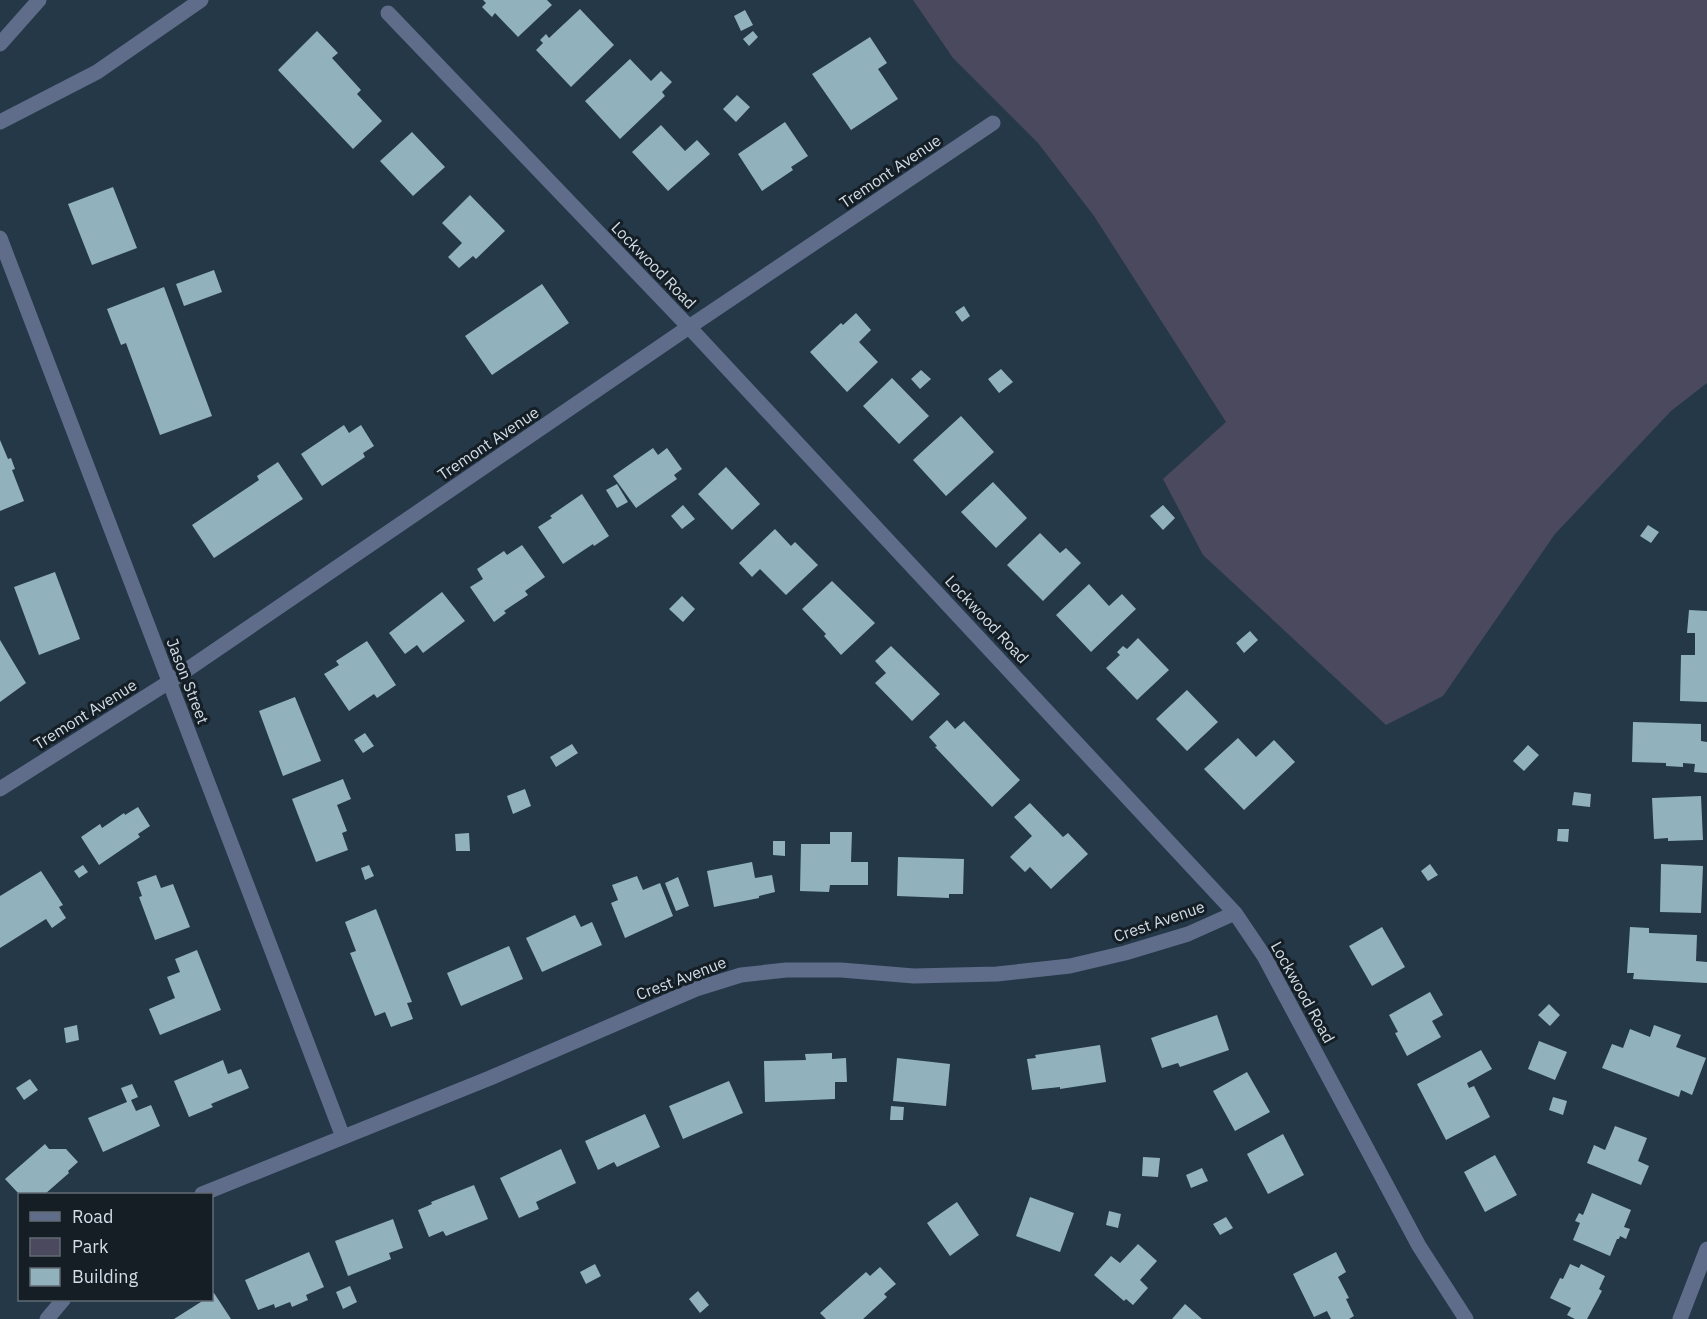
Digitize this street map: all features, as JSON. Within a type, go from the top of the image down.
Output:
[{"type":"street","points":[[0,44],[39,0]]},
{"type":"street","points":[[0,122],[97,72],[201,0]]},
{"type":"street","name":"Lockwood Road","points":[[388,13],[689,327],[1235,913],[1264,956],[1419,1246],[1466,1319]]},
{"type":"street","name":"Tremont Avenue","points":[[0,789],[169,682],[689,327],[993,123]]},
{"type":"street","name":"Jason Street","points":[[0,238],[343,1137]]},
{"type":"street","name":"Crest Avenue","points":[[204,1193],[490,1078],[696,989],[741,975],[786,970],[841,970],[914,976],[997,974],[1070,966],[1125,953],[1188,934],[1235,913]]},
{"type":"street","points":[[1680,1319],[1707,1249]]},
{"type":"street","points":[[47,1319],[61,1301]]},
{"type":"green space","points":[[913,0],[1707,0],[1707,383],[1671,411],[1555,534],[1443,696],[1386,725],[1203,555],[1163,479],[1226,422],[1094,216],[1038,143],[953,58]]},
{"type":"building","points":[[483,0],[547,0],[552,5],[518,37],[495,13],[492,17],[482,7],[486,3]]},
{"type":"building","points":[[580,9],[614,45],[571,87],[536,50],[543,43],[540,40],[546,34],[549,38]]},
{"type":"building","points":[[745,10],[753,25],[741,31],[734,16]]},
{"type":"building","points":[[317,31],[338,53],[332,58],[361,90],[357,94],[382,121],[353,149],[278,70]]},
{"type":"building","points":[[753,31],[758,37],[749,46],[743,39]]},
{"type":"building","points":[[870,37],[887,63],[878,69],[898,99],[851,130],[812,74]]},
{"type":"building","points":[[630,59],[651,81],[661,71],[672,82],[662,92],[665,96],[620,139],[585,101]]},
{"type":"building","points":[[737,95],[750,107],[736,122],[723,109]]},
{"type":"building","points":[[785,122],[808,156],[791,167],[793,170],[762,191],[738,154]]},
{"type":"building","points":[[661,125],[685,151],[697,140],[710,154],[668,191],[632,152]]},
{"type":"building","points":[[412,132],[445,167],[413,196],[380,161]]},
{"type":"building","points":[[113,187],[137,248],[92,265],[68,204]]},
{"type":"building","points":[[470,195],[505,231],[476,259],[473,256],[459,268],[448,257],[462,243],[442,223]]},
{"type":"building","points":[[214,270],[222,292],[184,306],[176,284]]},
{"type":"building","points":[[542,284],[569,323],[492,375],[465,336]]},
{"type":"building","points":[[164,287],[212,416],[160,435],[126,343],[121,345],[107,309]]},
{"type":"building","points":[[964,306],[970,316],[962,322],[955,312]]},
{"type":"building","points":[[856,313],[871,330],[859,342],[878,362],[847,392],[810,352],[841,323],[843,325]]},
{"type":"building","points":[[1001,369],[1013,382],[999,393],[988,379]]},
{"type":"building","points":[[921,370],[931,379],[920,389],[911,379]]},
{"type":"building","points":[[892,378],[929,416],[899,444],[863,406]]},
{"type":"building","points":[[961,416],[994,452],[946,496],[913,460]]},
{"type":"building","points":[[344,425],[349,433],[361,425],[374,446],[363,453],[365,457],[322,486],[301,454]]},
{"type":"building","points":[[0,440],[8,459],[11,458],[15,469],[12,470],[24,501],[0,511]]},
{"type":"building","points":[[653,448],[658,455],[667,448],[682,469],[674,475],[677,479],[636,508],[613,476]]},
{"type":"building","points":[[278,462],[303,499],[214,558],[192,525],[259,480],[257,476]]},
{"type":"building","points":[[726,467],[760,504],[732,530],[698,494]]},
{"type":"building","points":[[993,482],[1027,518],[996,548],[961,512]]},
{"type":"building","points":[[617,484],[628,502],[617,508],[606,490]]},
{"type":"building","points":[[582,494],[609,536],[563,564],[538,527]]},
{"type":"building","points":[[683,505],[695,519],[682,529],[671,516]]},
{"type":"building","points":[[1163,505],[1175,518],[1163,530],[1150,516]]},
{"type":"building","points":[[1648,525],[1659,532],[1651,543],[1640,536]]},
{"type":"building","points":[[775,529],[791,546],[795,542],[818,565],[786,595],[760,569],[752,577],[739,563]]},
{"type":"building","points":[[1040,533],[1060,553],[1066,548],[1081,563],[1043,601],[1007,565]]},
{"type":"building","points":[[522,545],[545,577],[525,591],[528,595],[504,611],[506,613],[494,622],[470,587],[483,579],[477,569],[504,551],[507,555]]},
{"type":"building","points":[[55,572],[80,639],[39,655],[14,587]]},
{"type":"building","points":[[832,581],[875,623],[841,655],[824,636],[826,634],[802,609]]},
{"type":"building","points":[[1089,584],[1109,606],[1122,594],[1136,609],[1091,652],[1056,615]]},
{"type":"building","points":[[442,592],[465,621],[423,653],[417,645],[405,654],[389,633]]},
{"type":"building","points":[[682,596],[695,609],[683,622],[669,609]]},
{"type":"building","points":[[1689,610],[1707,611],[1707,702],[1680,701],[1681,655],[1695,655],[1695,633],[1687,633]]},
{"type":"building","points":[[1250,631],[1258,640],[1244,653],[1236,643]]},
{"type":"building","points":[[1138,638],[1169,670],[1137,700],[1106,668],[1120,655],[1117,652],[1123,646],[1127,649]]},
{"type":"building","points":[[0,640],[26,683],[0,702]]},
{"type":"building","points":[[367,641],[396,685],[377,698],[374,694],[349,711],[324,674],[339,665],[336,661]]},
{"type":"building","points":[[891,646],[940,694],[912,721],[875,683],[886,673],[875,661]]},
{"type":"building","points":[[1187,690],[1218,722],[1187,751],[1156,719]]},
{"type":"building","points":[[295,697],[321,761],[283,776],[259,711]]},
{"type":"building","points":[[947,720],[955,729],[964,721],[1020,780],[992,807],[935,747],[937,746],[929,737]]},
{"type":"building","points":[[1633,722],[1701,724],[1701,741],[1707,742],[1707,773],[1694,772],[1695,764],[1683,763],[1683,767],[1666,766],[1666,763],[1632,762]]},
{"type":"building","points":[[365,733],[374,746],[363,753],[354,740]]},
{"type":"building","points":[[1238,738],[1256,757],[1274,740],[1295,762],[1244,810],[1204,769]]},
{"type":"building","points":[[572,744],[578,753],[556,767],[550,757]]},
{"type":"building","points":[[1528,745],[1539,755],[1524,771],[1513,761]]},
{"type":"building","points":[[343,779],[351,799],[337,805],[347,831],[342,833],[348,850],[316,862],[292,799]]},
{"type":"building","points":[[525,789],[531,806],[513,814],[507,796]]},
{"type":"building","points":[[1574,792],[1591,794],[1590,807],[1572,805]]},
{"type":"building","points":[[1701,796],[1703,840],[1654,839],[1652,798]]},
{"type":"building","points":[[1030,803],[1063,837],[1068,833],[1088,854],[1051,889],[1030,867],[1025,872],[1010,857],[1032,836],[1014,817]]},
{"type":"building","points":[[138,807],[150,826],[138,834],[140,837],[99,865],[81,837],[100,824],[102,828],[124,813],[125,815]]},
{"type":"building","points":[[1558,829],[1569,829],[1568,842],[1557,841]]},
{"type":"building","points":[[830,832],[852,832],[851,862],[868,862],[868,885],[830,885],[829,892],[800,891],[801,844],[830,844]]},
{"type":"building","points":[[469,833],[470,851],[456,851],[455,834]]},
{"type":"building","points":[[773,841],[785,841],[785,856],[773,855]]},
{"type":"building","points":[[898,857],[964,859],[963,894],[949,894],[949,898],[897,896]]},
{"type":"building","points":[[752,862],[755,878],[772,875],[775,892],[759,896],[759,898],[714,907],[707,871]]},
{"type":"building","points":[[1430,864],[1438,875],[1428,881],[1421,871]]},
{"type":"building","points":[[1661,864],[1703,866],[1701,913],[1660,912]]},
{"type":"building","points":[[83,865],[88,872],[79,878],[74,871]]},
{"type":"building","points":[[369,865],[374,876],[365,880],[361,868]]},
{"type":"building","points":[[41,871],[63,905],[59,907],[66,918],[52,928],[46,919],[0,948],[0,896]]},
{"type":"building","points":[[156,875],[161,888],[173,884],[190,927],[155,940],[139,897],[142,896],[137,882]]},
{"type":"building","points":[[637,876],[643,890],[660,883],[673,916],[625,938],[611,903],[618,900],[612,885]]},
{"type":"building","points":[[678,877],[689,906],[676,911],[665,883]]},
{"type":"building","points":[[376,909],[412,1002],[407,1003],[413,1019],[391,1027],[385,1012],[375,1016],[350,953],[356,951],[345,922]]},
{"type":"building","points":[[575,915],[581,927],[592,922],[602,945],[542,972],[526,938]]},
{"type":"building","points":[[1382,927],[1405,967],[1372,986],[1349,946]]},
{"type":"building","points":[[1630,927],[1649,928],[1649,933],[1697,935],[1696,961],[1707,962],[1707,983],[1633,979],[1634,973],[1627,973]]},
{"type":"building","points":[[509,946],[523,979],[461,1006],[447,973]]},
{"type":"building","points":[[197,950],[221,1010],[160,1035],[149,1009],[175,998],[167,977],[180,972],[175,959]]},
{"type":"building","points":[[1430,992],[1443,1015],[1432,1021],[1441,1037],[1407,1056],[1389,1015]]},
{"type":"building","points":[[1549,1004],[1560,1015],[1550,1026],[1538,1015]]},
{"type":"building","points":[[1217,1015],[1229,1050],[1180,1067],[1178,1063],[1162,1068],[1151,1038]]},
{"type":"building","points":[[77,1025],[79,1040],[66,1043],[64,1028]]},
{"type":"building","points":[[1654,1025],[1681,1035],[1676,1047],[1706,1058],[1692,1095],[1681,1090],[1679,1097],[1602,1068],[1612,1044],[1623,1048],[1630,1029],[1650,1037]]},
{"type":"building","points":[[1539,1041],[1567,1052],[1555,1080],[1528,1069]]},
{"type":"building","points":[[1100,1045],[1106,1082],[1060,1089],[1060,1087],[1032,1090],[1027,1059],[1036,1058],[1035,1055]]},
{"type":"building","points":[[1481,1050],[1492,1069],[1467,1083],[1469,1088],[1474,1086],[1490,1117],[1446,1140],[1417,1084]]},
{"type":"building","points":[[832,1053],[832,1059],[846,1058],[847,1082],[835,1082],[835,1099],[765,1102],[764,1061],[806,1060],[805,1054]]},
{"type":"building","points":[[897,1058],[950,1064],[946,1106],[893,1101]]},
{"type":"building","points":[[223,1060],[228,1074],[241,1069],[249,1088],[211,1104],[213,1107],[189,1117],[174,1081]]},
{"type":"building","points":[[1247,1072],[1270,1112],[1235,1131],[1213,1091]]},
{"type":"building","points":[[30,1079],[38,1090],[24,1100],[16,1088]]},
{"type":"building","points":[[729,1081],[743,1113],[683,1139],[669,1106]]},
{"type":"building","points":[[132,1084],[138,1097],[131,1100],[136,1111],[151,1105],[160,1126],[103,1152],[88,1118],[127,1102],[121,1088]]},
{"type":"building","points":[[1553,1097],[1567,1101],[1563,1115],[1549,1110]]},
{"type":"building","points":[[891,1106],[904,1107],[903,1120],[890,1120]]},
{"type":"building","points":[[645,1114],[660,1147],[617,1167],[614,1162],[598,1170],[585,1141]]},
{"type":"building","points":[[1615,1126],[1647,1138],[1638,1161],[1649,1166],[1641,1185],[1587,1163],[1594,1145],[1605,1150]]},
{"type":"building","points":[[1283,1134],[1304,1175],[1268,1194],[1247,1154]]},
{"type":"building","points":[[45,1144],[49,1149],[66,1149],[78,1162],[46,1193],[18,1193],[5,1179]]},
{"type":"building","points":[[561,1149],[576,1183],[536,1202],[539,1209],[519,1218],[500,1178]]},
{"type":"building","points":[[1495,1155],[1517,1195],[1485,1212],[1464,1172]]},
{"type":"building","points":[[1143,1157],[1160,1158],[1158,1177],[1142,1176]]},
{"type":"building","points":[[1202,1168],[1208,1181],[1191,1188],[1186,1175]]},
{"type":"building","points":[[474,1185],[488,1219],[446,1236],[443,1231],[429,1237],[418,1210],[432,1204],[431,1202]]},
{"type":"building","points":[[1592,1193],[1631,1210],[1624,1227],[1630,1229],[1626,1239],[1620,1236],[1617,1239],[1610,1256],[1573,1240],[1580,1223],[1575,1221],[1579,1213],[1583,1215]]},
{"type":"building","points":[[1030,1197],[1074,1213],[1060,1252],[1016,1236]]},
{"type":"building","points":[[957,1202],[979,1235],[950,1256],[927,1223]]},
{"type":"building","points":[[1109,1211],[1121,1214],[1118,1228],[1106,1225]]},
{"type":"building","points":[[1226,1217],[1233,1228],[1220,1235],[1213,1224]]},
{"type":"building","points":[[393,1219],[403,1248],[389,1253],[391,1259],[348,1276],[335,1241]]},
{"type":"building","points":[[1138,1244],[1157,1261],[1140,1280],[1148,1288],[1133,1305],[1126,1299],[1124,1301],[1094,1275],[1111,1256],[1120,1263]]},
{"type":"building","points":[[309,1252],[324,1287],[306,1295],[308,1300],[292,1307],[290,1302],[275,1308],[274,1304],[258,1310],[245,1280]]},
{"type":"building","points":[[1336,1252],[1346,1272],[1338,1277],[1349,1298],[1346,1299],[1354,1316],[1349,1319],[1331,1319],[1327,1311],[1314,1317],[1293,1274]]},
{"type":"building","points":[[595,1264],[601,1276],[586,1284],[580,1272]]},
{"type":"building","points":[[1570,1264],[1579,1268],[1581,1264],[1605,1276],[1599,1289],[1602,1291],[1587,1319],[1575,1319],[1567,1315],[1571,1308],[1550,1298]]},
{"type":"building","points":[[880,1267],[896,1284],[884,1294],[887,1297],[863,1319],[826,1319],[820,1313],[866,1272],[870,1276]]},
{"type":"building","points":[[350,1286],[357,1302],[343,1309],[336,1292]]},
{"type":"building","points":[[698,1291],[709,1305],[700,1313],[689,1299]]},
{"type":"building","points":[[213,1294],[231,1319],[174,1319],[202,1301],[213,1301]]},
{"type":"building","points":[[1185,1304],[1202,1319],[1172,1319]]}]
